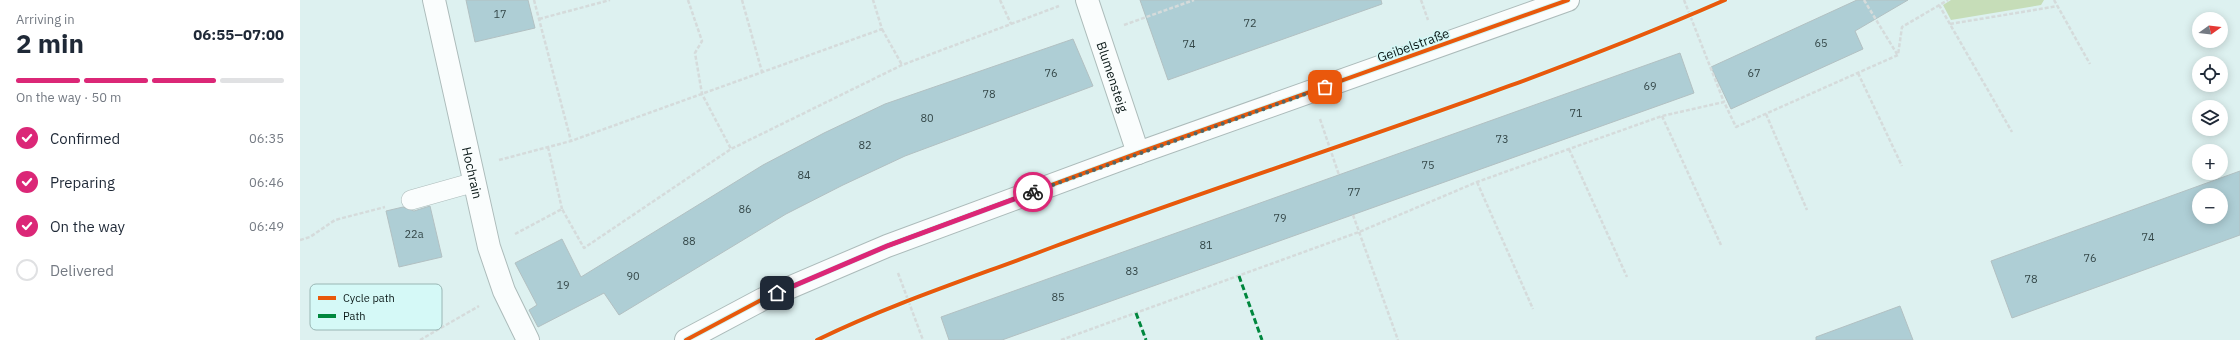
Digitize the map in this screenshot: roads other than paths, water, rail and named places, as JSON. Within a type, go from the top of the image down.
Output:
[{"type":"street","name":"Hochrain","points":[[434,0],[489,247],[504,291],[528,340]]},
{"type":"street","name":"Geibelstraße","points":[[686,340],[764,299],[887,246],[1138,153],[1568,0]]},
{"type":"street","name":"Blumensteig","points":[[1077,2],[1100,34],[1138,153]]},
{"type":"lane","points":[[411,200],[473,174]]}]
